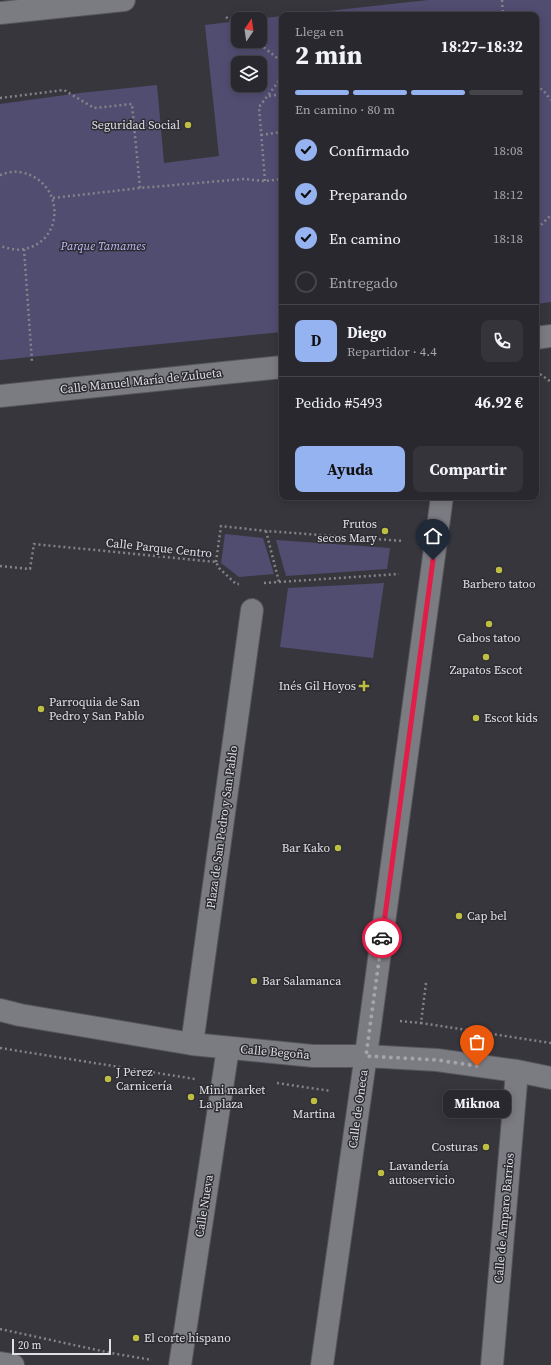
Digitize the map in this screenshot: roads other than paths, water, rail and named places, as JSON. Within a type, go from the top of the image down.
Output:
[{"type":"street","points":[[0,13],[124,0]]},
{"type":"street","points":[[539,338],[551,336]]},
{"type":"street","name":"Calle Manuel María de Zulueta","points":[[0,396],[279,367]]},
{"type":"street","name":"Calle de Oneca","points":[[322,1365],[366,1056],[442,500]]},
{"type":"street","name":"Plaza de San Pedro y San Pablo","points":[[192,1044],[252,610]]},
{"type":"street","name":"Calle Begoña","points":[[0,1010],[192,1044],[313,1056],[366,1056],[437,1060],[517,1071],[551,1078]]},
{"type":"street","name":"Calle Nueva","points":[[180,1365],[228,1048]]},
{"type":"street","name":"Calle de Amparo Barrios","points":[[492,1365],[517,1071]]},
{"type":"street","points":[[0,1363],[13,1365]]},
{"type":"place","name":"Seguridad Social","points":[[188,125]]},
{"type":"place","name":"Frutos secos Mary","points":[[385,531]]},
{"type":"place","name":"Barbero tatoo","points":[[499,570]]},
{"type":"place","name":"Gabos tatoo","points":[[489,624]]},
{"type":"place","name":"Zapatos Escot","points":[[486,657]]},
{"type":"place","name":"Inés Gil Hoyos","points":[[364,686]]},
{"type":"place","name":"Parroquia de San Pedro y San Pablo","points":[[41,709]]},
{"type":"place","name":"Escot kids","points":[[476,718]]},
{"type":"place","name":"Bar Kako","points":[[338,848]]},
{"type":"place","name":"Cap bel","points":[[459,916]]},
{"type":"place","name":"Bar Salamanca","points":[[254,981]]},
{"type":"place","name":"Miknoa","points":[[477,1066]]},
{"type":"place","name":"J Perez Carnicería","points":[[108,1079]]},
{"type":"place","name":"Mini market La plaza","points":[[191,1097]]},
{"type":"place","name":"Martina","points":[[314,1101]]},
{"type":"place","name":"Costuras","points":[[486,1147]]},
{"type":"place","name":"Lavandería autoservicio","points":[[381,1173]]},
{"type":"place","name":"El corte hispano","points":[[136,1338]]},
{"type":"park label","name":"Parque Tamames","points":[[103,246]]}]
